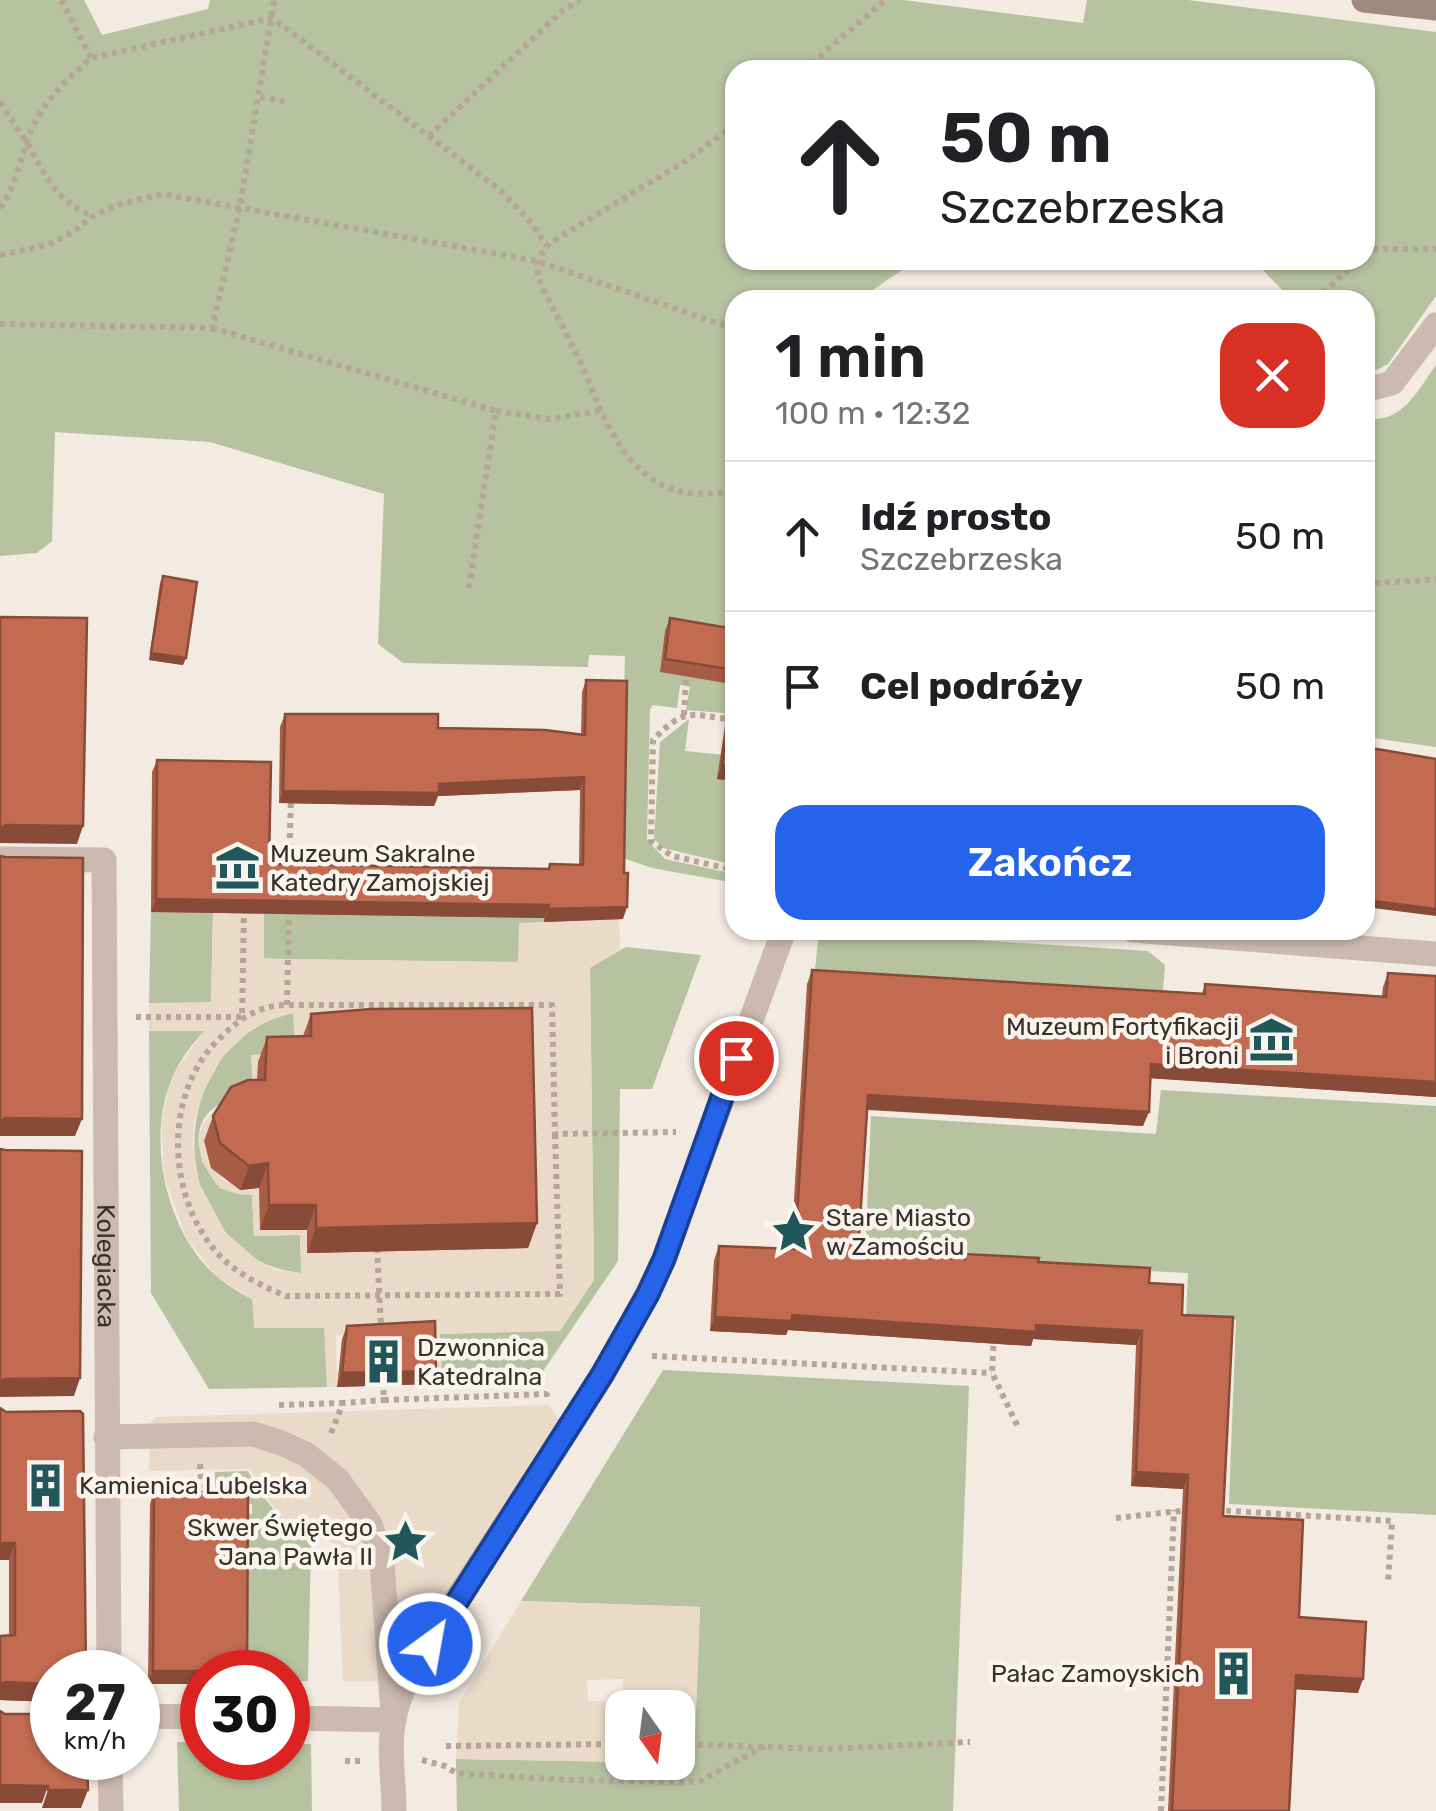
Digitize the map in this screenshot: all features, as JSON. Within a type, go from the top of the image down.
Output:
[{"type":"street","points":[[1364,0],[1436,8]]},
{"type":"street","points":[[1375,387],[1392,383],[1436,325]]},
{"type":"street","name":"Kolegiacka","points":[[0,859],[104,860],[96,1153],[108,1650]]},
{"type":"street","points":[[394,1720],[417,1664],[602,1375],[648,1294],[780,940]]},
{"type":"street","points":[[1259,940],[1436,954]]},
{"type":"street","points":[[100,1420],[253,1434],[308,1456],[338,1480],[370,1524],[382,1564],[394,1720],[394,1811]]},
{"type":"street","points":[[310,1718],[394,1720]]},
{"type":"street","points":[[110,1780],[111,1811]]},
{"type":"path","points":[[62,0],[91,58]]},
{"type":"path","points":[[212,328],[240,206],[274,0]]},
{"type":"path","points":[[429,136],[562,11],[580,0]]},
{"type":"path","points":[[816,60],[885,0]]},
{"type":"path","points":[[0,208],[18,177],[37,118],[70,76],[91,58],[272,18],[499,188],[547,246]]},
{"type":"path","points":[[260,97],[286,102]]},
{"type":"path","points":[[0,102],[54,188],[70,205],[92,216]]},
{"type":"path","points":[[725,132],[547,246],[537,261],[541,284],[600,411],[630,459],[664,487],[682,493],[725,492]]},
{"type":"path","points":[[0,256],[48,246],[116,204],[163,194],[537,261],[725,326]]},
{"type":"path","points":[[1375,249],[1436,249]]},
{"type":"path","points":[[1326,290],[1348,270]]},
{"type":"path","points":[[0,324],[212,328],[496,411],[549,418],[600,411]]},
{"type":"path","points":[[468,593],[496,411]]},
{"type":"path","points":[[1375,583],[1436,579]]},
{"type":"path","points":[[684,715],[686,680]]},
{"type":"path","points":[[725,719],[684,715],[674,718],[652,740],[651,841],[672,856],[725,868]]},
{"type":"path","points":[[289,877],[290,796],[310,797]]},
{"type":"path","points":[[287,1005],[289,895]]},
{"type":"path","points":[[148,1018],[242,1017],[287,1005],[552,1005],[560,1294],[286,1296],[254,1282],[210,1244],[182,1174],[177,1136],[194,1072],[212,1045],[242,1017],[244,913]]},
{"type":"path","points":[[372,1006],[372,1022]]},
{"type":"path","points":[[555,1134],[677,1132]]},
{"type":"path","points":[[376,1248],[382,1334]]},
{"type":"path","points":[[995,1325],[992,1374],[1019,1428]]},
{"type":"path","points":[[652,1356],[992,1374]]},
{"type":"path","points":[[383,1368],[384,1400],[547,1394]]},
{"type":"path","points":[[200,1458],[202,1502]]},
{"type":"path","points":[[1160,1811],[1174,1510]]},
{"type":"path","points":[[1116,1518],[1194,1510]]},
{"type":"path","points":[[1207,1510],[1392,1520],[1388,1583]]},
{"type":"path","points":[[695,1744],[824,1748],[970,1742]]},
{"type":"path","points":[[446,1746],[605,1744]]},
{"type":"path","points":[[422,1760],[456,1773],[698,1782],[764,1746]]},
{"type":"path","points":[[1152,1775],[1162,1777]]},
{"type":"green space","points":[[0,0],[84,0],[102,35],[208,9],[210,0],[903,0],[1083,23],[1087,0],[1188,0],[1436,32],[1436,296],[1388,364],[1377,370],[1375,290],[1282,290],[1263,270],[1375,270],[1375,60],[725,60],[725,270],[902,270],[873,290],[725,290],[725,713],[686,710],[690,687],[680,685],[677,708],[653,705],[650,709],[647,840],[665,859],[725,872],[725,881],[652,868],[620,857],[625,656],[589,655],[588,667],[403,663],[378,644],[384,494],[210,442],[55,432],[52,541],[37,553],[0,556]]},
{"type":"green space","points":[[1436,365],[1436,747],[1375,738],[1375,419],[1399,411]]},
{"type":"green space","points":[[689,719],[685,751],[725,755],[725,863],[663,848],[654,839],[660,742]]},
{"type":"green space","points":[[151,912],[213,913],[211,1003],[149,1003]]},
{"type":"green space","points":[[264,913],[544,918],[544,922],[519,924],[519,962],[264,959]]},
{"type":"green space","points":[[818,940],[976,940],[1148,951],[1165,965],[1162,1000],[814,980]]},
{"type":"green space","points":[[626,947],[701,955],[652,1089],[620,1089],[618,1261],[539,1377],[442,1384],[440,1334],[560,1330],[594,1279],[590,967]]},
{"type":"green space","points":[[294,1013],[295,1053],[252,1055],[253,1095],[225,1102],[210,1112],[199,1132],[199,1144],[206,1168],[220,1188],[252,1194],[254,1236],[300,1235],[302,1273],[256,1260],[223,1231],[202,1193],[194,1149],[200,1104],[218,1064],[249,1032]]},
{"type":"green space","points":[[205,1030],[180,1062],[165,1099],[161,1155],[174,1212],[201,1260],[220,1279],[257,1301],[325,1328],[327,1387],[209,1389],[151,1293],[149,1031]]},
{"type":"green space","points":[[1161,1090],[1436,1106],[1436,1515],[1229,1504],[1236,1320],[1186,1317],[1188,1273],[865,1257],[871,1116],[1156,1134]]},
{"type":"green space","points":[[663,1370],[969,1386],[953,1811],[457,1811],[456,1759],[605,1762],[605,1780],[695,1780],[700,1607],[521,1601]]},
{"type":"green space","points":[[248,1471],[274,1510],[311,1539],[309,1650],[244,1650],[244,1514],[252,1514],[252,1504],[215,1504],[215,1472]]},
{"type":"green space","points":[[177,1742],[180,1780],[310,1780],[311,1744],[312,1811],[179,1811]]},
{"type":"shaded area","points":[[213,913],[264,913],[264,958],[288,959],[518,962],[519,923],[619,919],[620,950],[590,968],[594,1280],[560,1331],[440,1334],[442,1384],[433,1384],[430,1334],[336,1335],[337,1387],[327,1387],[324,1328],[254,1328],[252,1299],[217,1277],[187,1239],[163,1164],[162,1122],[168,1090],[174,1073],[204,1031],[149,1031],[149,1003],[211,1002]],"holes":[[[293,1013],[295,1053],[251,1055],[253,1094],[233,1097],[218,1105],[202,1126],[198,1140],[202,1162],[220,1188],[252,1195],[254,1236],[300,1235],[301,1273],[276,1270],[261,1263],[226,1233],[199,1183],[193,1143],[202,1094],[223,1056],[253,1028]],[[524,1032],[525,1049],[519,1049],[525,1079],[519,1081],[521,1101],[525,1101],[525,1113],[520,1114],[522,1167],[526,1168],[527,1181],[522,1181],[523,1199],[527,1200],[528,1212],[522,1213],[528,1247],[433,1250],[432,1246],[405,1247],[405,1251],[394,1251],[393,1247],[356,1252],[355,1248],[308,1253],[310,1234],[302,1224],[260,1229],[260,1216],[265,1215],[264,1192],[254,1188],[253,1183],[222,1179],[212,1153],[207,1154],[204,1142],[210,1140],[221,1113],[254,1107],[262,1099],[258,1062],[269,1062],[270,1066],[297,1065],[303,1056],[308,1056],[308,1051],[303,1050],[304,1036],[323,1035],[324,1040],[349,1039],[350,1035],[361,1034],[362,1039],[400,1035],[401,1039],[424,1038],[425,1034],[436,1034],[436,1038],[474,1033],[475,1038]]]},
{"type":"shaded area","name":"Skwer Świętego Jana Pawła II","points":[[550,1405],[560,1422],[400,1681],[343,1682],[337,1544],[313,1537],[282,1517],[264,1496],[250,1469],[149,1471],[150,1424],[156,1417]]},
{"type":"shaded area","points":[[521,1601],[700,1607],[695,1738],[695,1690],[623,1690],[623,1679],[587,1680],[588,1701],[605,1701],[605,1762],[456,1759],[459,1703]]},
{"type":"building","points":[[163,576],[197,582],[186,658],[151,653]]},
{"type":"building","points":[[0,617],[87,618],[83,826],[0,828]]},
{"type":"building","points":[[670,618],[725,627],[725,668],[665,659]]},
{"type":"building","points":[[586,680],[627,681],[627,907],[548,909],[549,905],[156,899],[157,760],[271,762],[269,864],[549,869],[550,864],[583,865],[584,777],[439,784],[439,793],[283,791],[285,714],[438,714],[438,728],[545,730],[585,735]]},
{"type":"building","points":[[1375,749],[1436,759],[1436,909],[1375,901]]},
{"type":"building","points":[[0,856],[83,858],[82,1119],[0,1121]]},
{"type":"building","points":[[812,970],[1205,994],[1205,984],[1386,997],[1388,973],[1436,976],[1436,1082],[1151,1064],[1149,1112],[868,1095],[858,1253],[965,1259],[965,1254],[1150,1268],[1149,1283],[1183,1285],[1182,1315],[1233,1317],[1223,1516],[1303,1520],[1299,1617],[1366,1622],[1363,1679],[1296,1675],[1289,1811],[1172,1811],[1188,1475],[1136,1472],[1142,1331],[1036,1325],[1036,1332],[792,1315],[792,1321],[715,1317],[719,1246],[795,1249]]},
{"type":"building","points":[[532,1008],[537,1223],[316,1228],[316,1205],[269,1205],[268,1163],[249,1166],[220,1143],[213,1116],[231,1087],[248,1080],[265,1080],[267,1037],[311,1036],[311,1014],[371,1009]]},
{"type":"building","points":[[0,1149],[82,1151],[80,1378],[0,1381]]},
{"type":"building","name":"Dzwonnica Katedralna","points":[[435,1321],[436,1371],[342,1373],[347,1326]]},
{"type":"building","points":[[0,1408],[6,1412],[80,1411],[86,1650],[30,1650],[30,1683],[0,1685],[0,1636],[15,1635],[15,1543],[0,1543]]},
{"type":"building","points":[[154,1491],[248,1492],[247,1650],[180,1650],[180,1671],[160,1671],[160,1650],[153,1650]]},
{"type":"building","points":[[0,1711],[30,1714],[30,1780],[88,1780],[88,1790],[48,1790],[48,1786],[0,1785]]},
{"type":"place","name":"Muzeum Sakralne Katedry Zamojskiej","points":[[237,867]]},
{"type":"place","name":"Muzeum Fortyfikacji i Broni","points":[[1272,1040]]},
{"type":"place","name":"Stare Miasto w Zamościu","points":[[793,1231]]},
{"type":"place","name":"Dzwonnica Katedralna","points":[[384,1361]]},
{"type":"place","name":"Kamienica Lubelska","points":[[46,1485]]},
{"type":"place","name":"Skwer Świętego Jana Pawła II","points":[[406,1541]]},
{"type":"place","name":"Pałac Zamoyskich","points":[[1233,1673]]},
{"type":"route","points":[[430,1644],[602,1375],[648,1294],[736,1058]]}]
